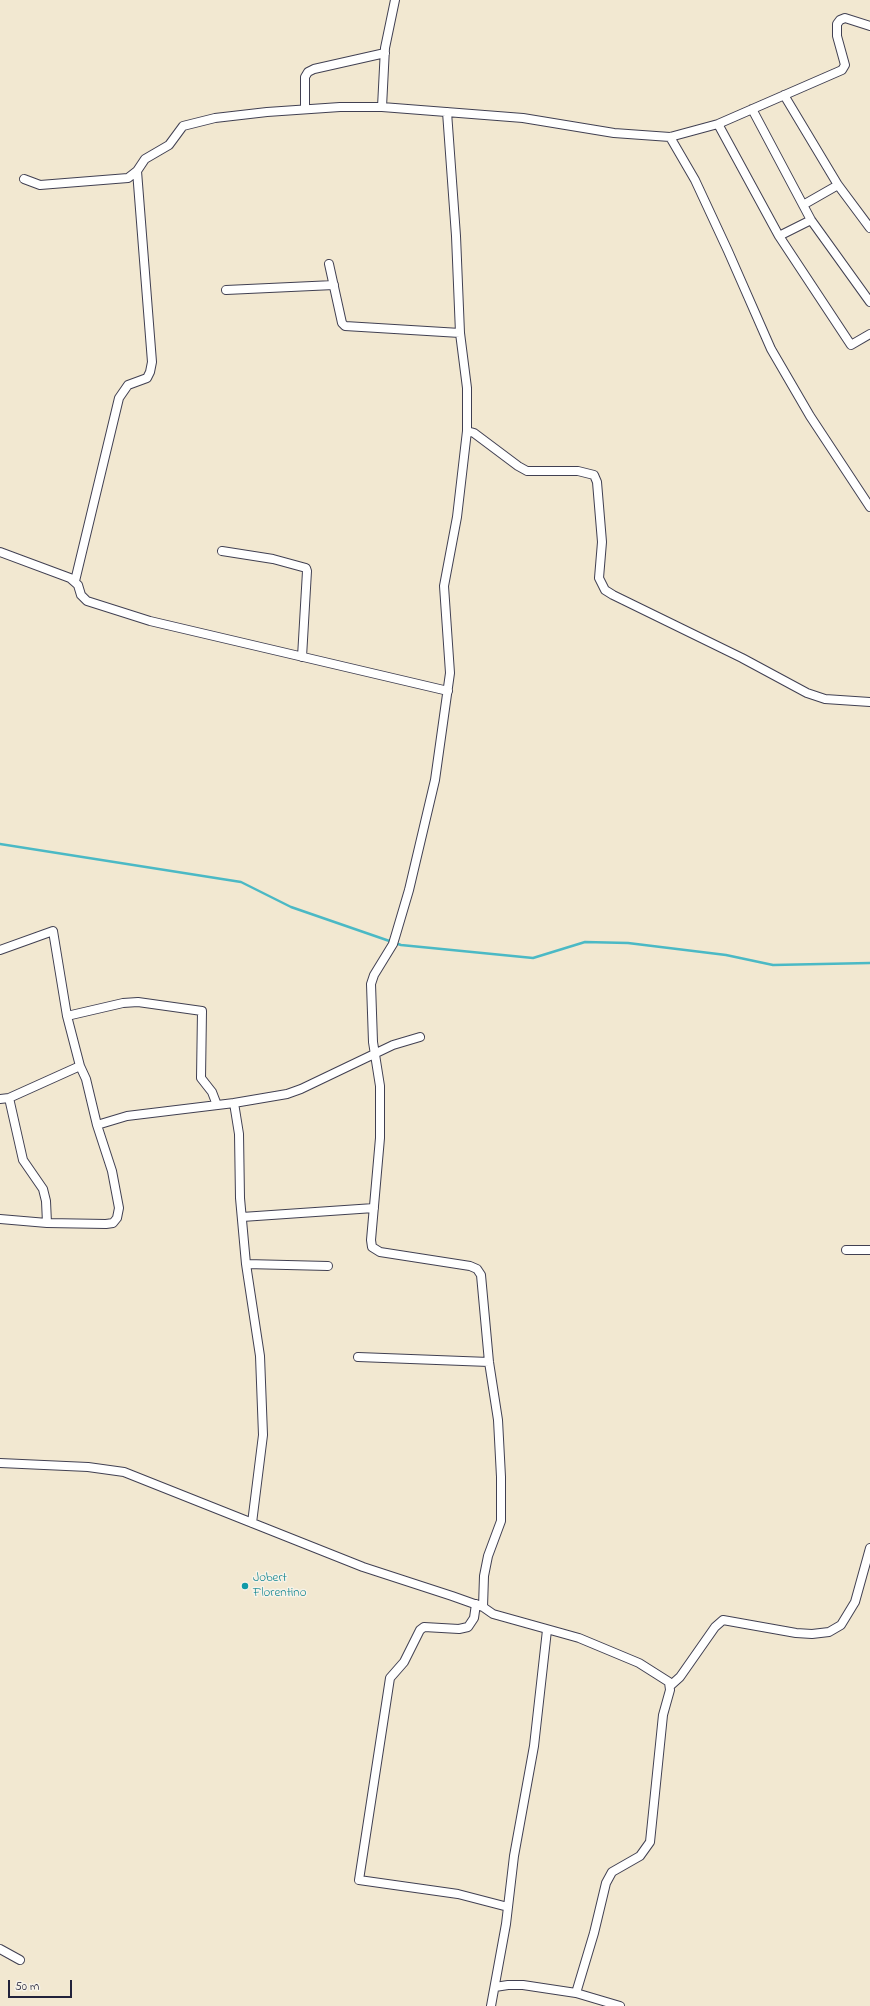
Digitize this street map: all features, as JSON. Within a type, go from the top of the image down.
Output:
[{"type":"street","points":[[382,107],[384,53],[395,0]]},
{"type":"street","points":[[24,180],[40,185],[131,177],[145,159],[169,145],[179,130],[187,123],[215,118],[305,109],[382,107],[522,118],[614,133],[670,137],[718,124],[844,68],[845,62],[836,30],[840,20],[845,18],[870,26]]},
{"type":"street","points":[[305,109],[305,77],[308,72],[314,69],[384,53]]},
{"type":"street","points":[[784,95],[838,185],[870,228]]},
{"type":"street","points":[[752,109],[811,220],[870,302]]},
{"type":"street","points":[[447,112],[456,236],[460,333],[467,388],[467,431],[457,517],[444,586],[450,674],[435,780],[409,890],[396,934],[392,944],[374,975],[371,984],[373,1042],[380,1086],[380,1138],[372,1247],[376,1250],[470,1266],[477,1269],[483,1281],[489,1362],[498,1420],[501,1520],[488,1556],[479,1606],[468,1627],[459,1629],[424,1627],[420,1630],[404,1662],[390,1678],[359,1880],[458,1894],[508,1907]]},
{"type":"street","points":[[718,124],[779,236],[851,345],[870,334]]},
{"type":"street","points":[[670,137],[695,180],[771,349],[810,416],[870,507]]},
{"type":"street","points":[[75,582],[119,398],[128,384],[147,378],[152,362],[142,213],[137,171]]},
{"type":"street","points":[[804,205],[838,185]]},
{"type":"street","points":[[779,236],[811,220]]},
{"type":"street","points":[[329,264],[342,323],[345,326],[460,333]]},
{"type":"street","points":[[226,290],[334,286]]},
{"type":"street","points":[[467,431],[474,433],[527,471],[578,471],[594,475],[598,482],[602,542],[599,578],[605,590],[742,658],[807,693],[825,699],[870,702]]},
{"type":"street","points":[[222,551],[273,559],[306,568],[302,657]]},
{"type":"street","points":[[0,552],[75,582],[87,601],[150,621],[302,657],[376,672],[448,691]]},
{"type":"street","points":[[0,950],[53,931],[66,1016],[80,1066],[86,1079],[97,1125],[112,1171],[119,1208],[117,1218],[112,1223],[106,1224],[47,1223],[0,1219]]},
{"type":"street","points":[[66,1016],[123,1003],[138,1002],[202,1010],[201,1078],[212,1092],[217,1105]]},
{"type":"street","points":[[97,1125],[127,1116],[234,1103],[287,1094],[301,1089],[393,1046],[420,1037]]},
{"type":"street","points":[[0,1099],[9,1098],[80,1066]]},
{"type":"street","points":[[9,1098],[18,1144],[24,1160],[43,1189],[46,1201],[47,1223]]},
{"type":"street","points":[[234,1103],[239,1134],[242,1217],[246,1264],[260,1356],[263,1435],[252,1523]]},
{"type":"street","points":[[242,1217],[374,1208]]},
{"type":"street","points":[[846,1250],[870,1250]]},
{"type":"street","points":[[246,1264],[328,1266]]},
{"type":"street","points":[[358,1357],[489,1362]]},
{"type":"street","points":[[0,1463],[88,1467],[124,1472],[363,1567],[479,1606],[493,1614],[579,1638],[639,1663],[666,1679],[670,1686]]},
{"type":"street","points":[[576,1993],[594,1933],[606,1884],[612,1872],[640,1856],[650,1842],[663,1715],[670,1686],[680,1677],[715,1627],[723,1620],[796,1633],[812,1634],[829,1632],[841,1625],[856,1602],[870,1548]]},
{"type":"street","points":[[490,2006],[495,1987],[508,1907],[514,1856],[534,1746],[547,1630]]},
{"type":"street","points":[[0,1949],[20,1960]]},
{"type":"street","points":[[495,1987],[523,1985],[576,1993],[620,2006]]},
{"type":"waterway","points":[[0,844],[241,882],[291,907],[401,945],[533,958],[585,942],[628,943],[726,955],[773,965],[870,963]]},
{"type":"place","name":"Jobert Florentino","points":[[245,1586]]}]
